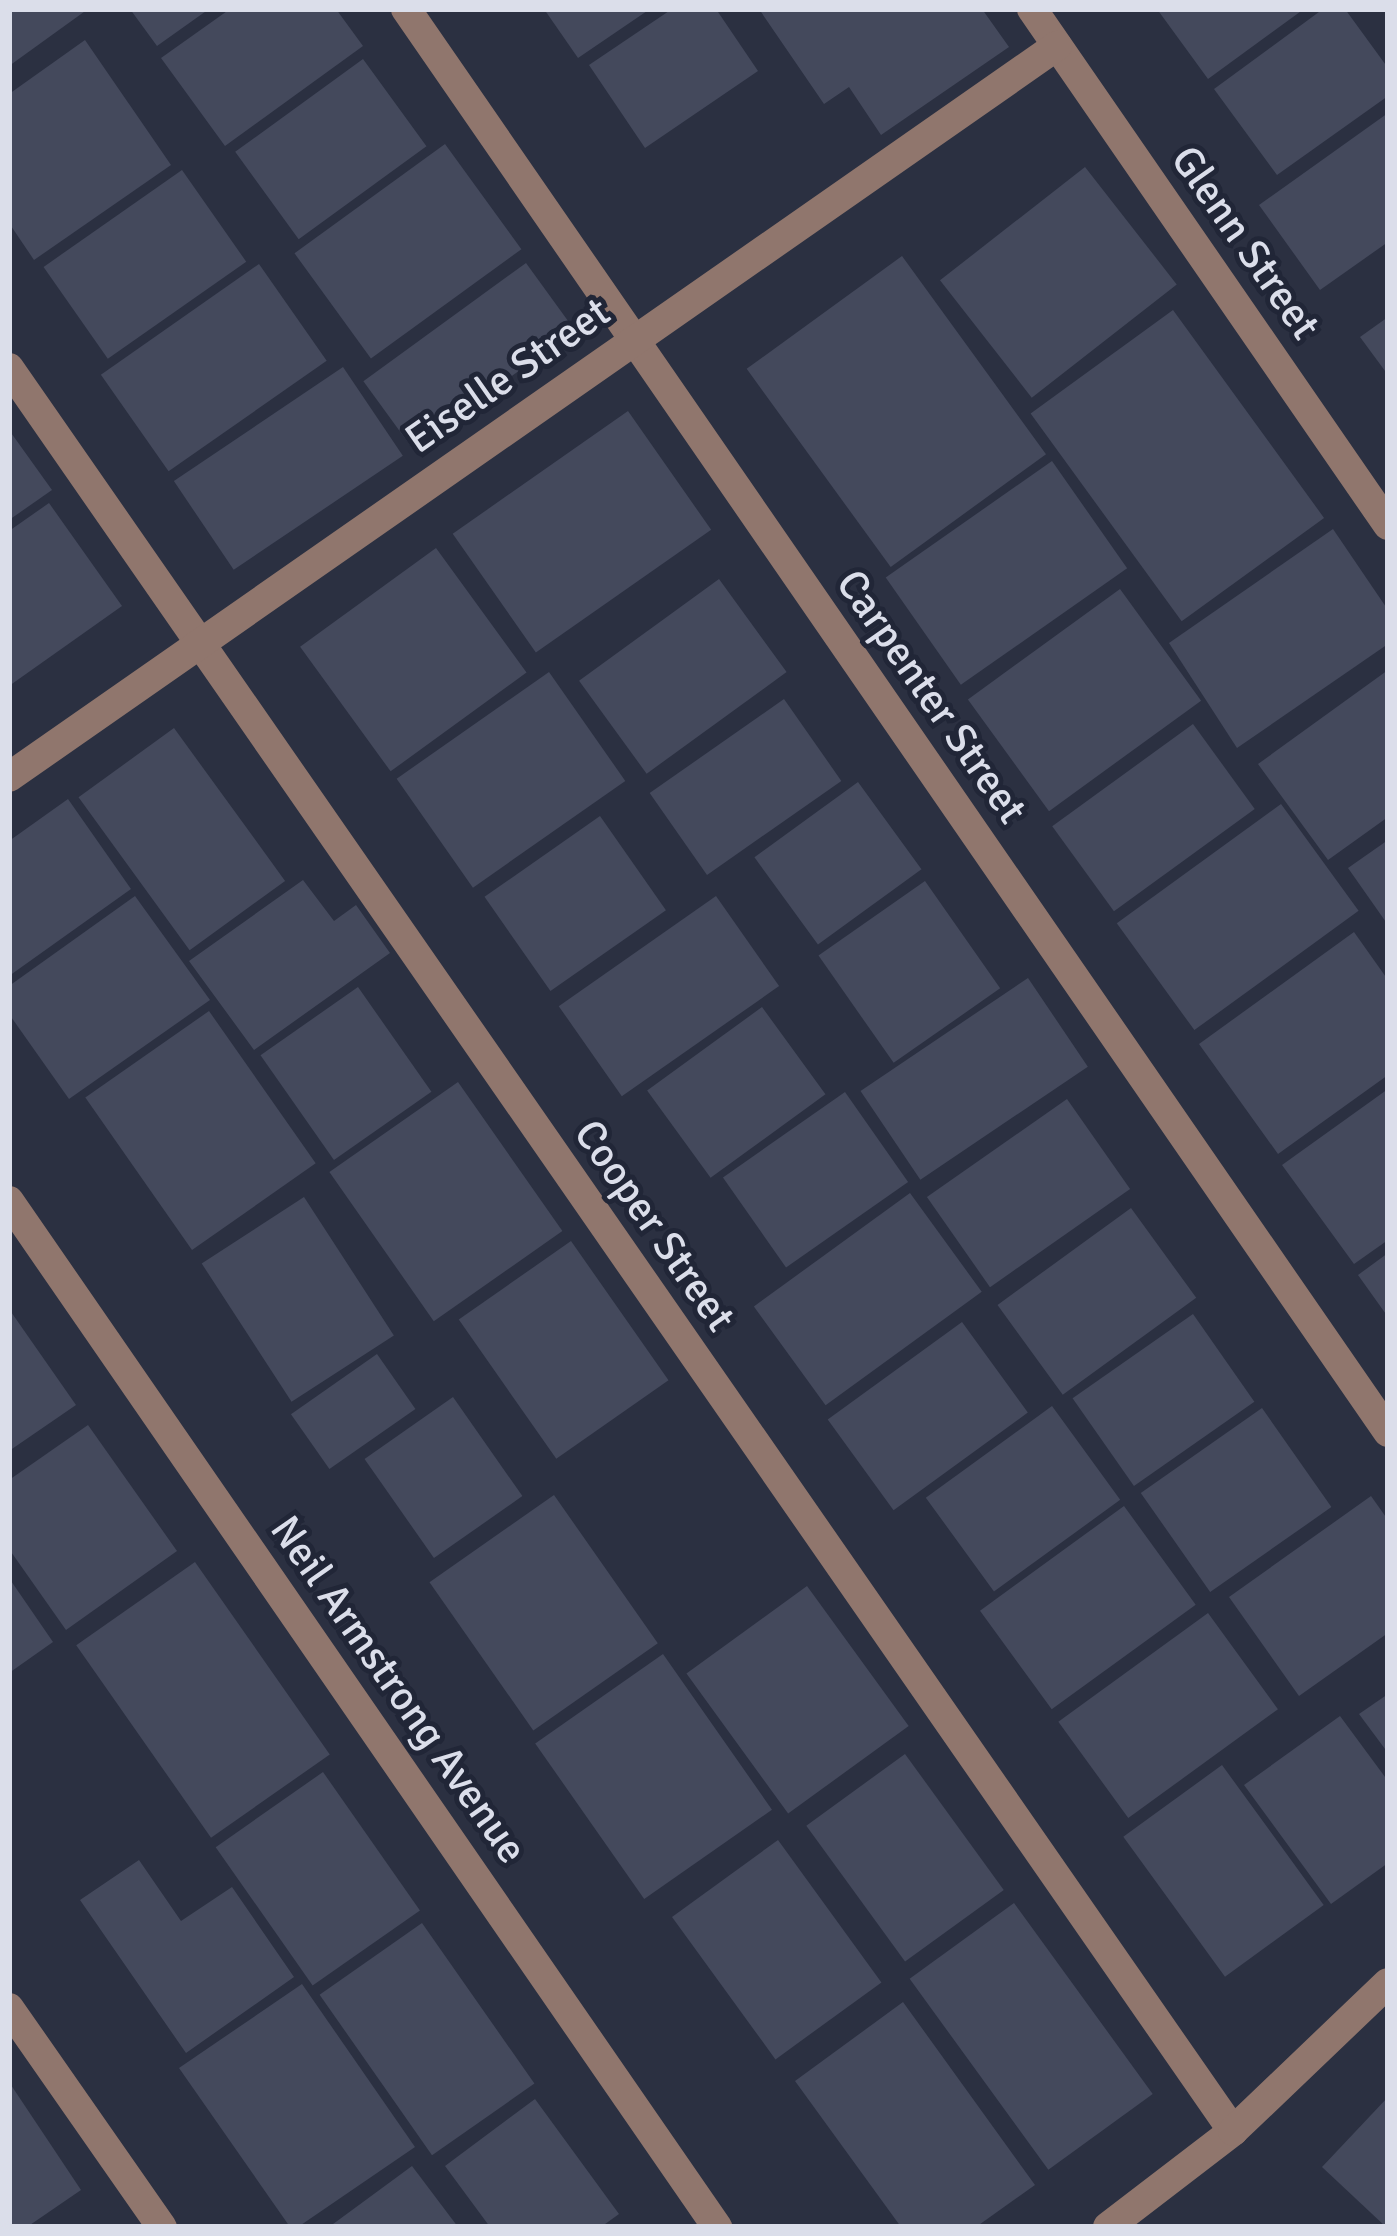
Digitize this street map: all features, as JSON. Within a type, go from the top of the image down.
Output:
[{"type":"street","name":"Carpenter Street","points":[[406,9],[1388,1432]]},
{"type":"street","name":"Glenn Street","points":[[1032,9],[1388,525]]},
{"type":"street","name":"Eiselle Street","points":[[9,777],[1057,46]]},
{"type":"street","name":"Cooper Street","points":[[9,368],[1233,2131]]},
{"type":"street","name":"Neil Armstrong Avenue","points":[[9,1202],[717,2227]]},
{"type":"street","points":[[1108,2227],[1233,2131],[1388,1983]]},
{"type":"street","points":[[9,2008],[162,2227]]},
{"type":"building","points":[[9,9],[88,9],[9,66]]},
{"type":"building","points":[[130,9],[209,9],[157,46]]},
{"type":"building","points":[[230,9],[336,9],[363,46],[225,146],[161,58]]},
{"type":"building","points":[[544,9],[650,9],[578,58]]},
{"type":"building","points":[[672,9],[716,9],[758,71],[645,148],[589,65]]},
{"type":"building","points":[[759,9],[982,9],[1009,47],[881,135],[849,87],[824,104]]},
{"type":"building","points":[[1157,9],[1304,9],[1208,79]]},
{"type":"building","points":[[1323,9],[1345,9],[1388,68],[1388,96],[1277,175],[1214,89]]},
{"type":"building","points":[[85,40],[171,165],[34,260],[9,223],[9,94]]},
{"type":"building","points":[[363,59],[426,146],[299,239],[235,152]]},
{"type":"building","points":[[1388,113],[1388,242],[1320,290],[1259,205]]},
{"type":"building","points":[[445,144],[521,249],[371,359],[295,253]]},
{"type":"building","points":[[1085,167],[1177,284],[1032,398],[940,280]]},
{"type":"building","points":[[182,170],[246,262],[108,359],[44,267]]},
{"type":"building","points":[[902,256],[1046,454],[891,567],[747,369]]},
{"type":"building","points":[[526,263],[575,330],[412,448],[363,381]]},
{"type":"building","points":[[259,264],[327,361],[169,471],[101,375]]},
{"type":"building","points":[[1173,310],[1324,518],[1182,621],[1031,413]]},
{"type":"building","points":[[1388,317],[1388,375],[1360,337]]},
{"type":"building","points":[[343,367],[403,456],[234,570],[174,481]]},
{"type":"building","points":[[628,411],[711,530],[536,653],[453,534]]},
{"type":"building","points":[[9,430],[52,490],[9,520]]},
{"type":"building","points":[[1052,461],[1127,568],[961,685],[886,577]]},
{"type":"building","points":[[49,503],[122,606],[9,686],[9,531]]},
{"type":"building","points":[[1333,529],[1388,610],[1388,644],[1237,748],[1169,643]]},
{"type":"building","points":[[436,548],[527,673],[391,771],[300,647]]},
{"type":"building","points":[[719,579],[787,672],[647,774],[579,681]]},
{"type":"building","points":[[1120,589],[1201,701],[1049,811],[968,700]]},
{"type":"building","points":[[1388,670],[1388,817],[1328,860],[1258,764]]},
{"type":"building","points":[[549,672],[625,781],[473,888],[397,779]]},
{"type":"building","points":[[784,699],[841,781],[707,875],[650,793]]},
{"type":"building","points":[[1193,724],[1255,809],[1114,911],[1052,826]]},
{"type":"building","points":[[174,728],[285,881],[190,950],[79,797]]},
{"type":"building","points":[[858,782],[921,869],[818,945],[754,857]]},
{"type":"building","points":[[68,799],[131,889],[9,976],[9,841]]},
{"type":"building","points":[[1281,804],[1359,911],[1194,1030],[1117,923]]},
{"type":"building","points":[[600,816],[666,910],[550,991],[484,897]]},
{"type":"building","points":[[1388,840],[1388,925],[1348,868]]},
{"type":"building","points":[[303,880],[334,921],[356,905],[390,953],[254,1050],[189,961]]},
{"type":"building","points":[[925,881],[1000,988],[894,1063],[819,956]]},
{"type":"building","points":[[135,896],[210,1000],[69,1099],[9,1014],[9,986]]},
{"type":"building","points":[[716,896],[779,986],[622,1096],[559,1006]]},
{"type":"building","points":[[1354,932],[1388,980],[1388,1075],[1278,1154],[1199,1044]]},
{"type":"building","points":[[1028,978],[1088,1067],[920,1180],[861,1091]]},
{"type":"building","points":[[358,987],[431,1092],[334,1160],[261,1055]]},
{"type":"building","points":[[762,1007],[825,1094],[711,1178],[647,1090]]},
{"type":"building","points":[[209,1011],[316,1163],[192,1250],[85,1098]]},
{"type":"building","points":[[458,1082],[562,1231],[434,1321],[329,1172]]},
{"type":"building","points":[[1388,1089],[1388,1240],[1354,1264],[1282,1165]]},
{"type":"building","points":[[845,1092],[908,1182],[786,1268],[723,1177]]},
{"type":"building","points":[[1067,1099],[1130,1189],[990,1287],[927,1197]]},
{"type":"building","points":[[910,1193],[982,1292],[826,1405],[754,1306]]},
{"type":"building","points":[[304,1197],[394,1335],[292,1402],[202,1263]]},
{"type":"building","points":[[1131,1208],[1196,1298],[1063,1395],[998,1305]]},
{"type":"building","points":[[571,1241],[669,1380],[556,1459],[459,1320]]},
{"type":"building","points":[[1388,1253],[1388,1317],[1358,1275]]},
{"type":"building","points":[[9,1309],[76,1405],[9,1451]]},
{"type":"building","points":[[1193,1314],[1254,1402],[1134,1486],[1073,1398]]},
{"type":"building","points":[[962,1322],[1028,1413],[894,1510],[828,1420]]},
{"type":"building","points":[[377,1354],[415,1409],[329,1469],[291,1414]]},
{"type":"building","points":[[453,1397],[522,1496],[434,1558],[365,1459]]},
{"type":"building","points":[[1052,1406],[1120,1500],[994,1592],[926,1498]]},
{"type":"building","points":[[1262,1408],[1331,1507],[1210,1592],[1141,1493]]},
{"type":"building","points":[[88,1425],[177,1551],[66,1630],[9,1549],[9,1480]]},
{"type":"building","points":[[554,1495],[658,1643],[533,1730],[429,1582]]},
{"type":"building","points":[[1371,1496],[1388,1520],[1388,1633],[1299,1696],[1229,1597]]},
{"type":"building","points":[[1124,1506],[1196,1605],[1052,1709],[980,1611]]},
{"type":"building","points":[[195,1562],[330,1755],[211,1838],[76,1645]]},
{"type":"building","points":[[9,1578],[53,1642],[9,1673]]},
{"type":"building","points":[[807,1586],[909,1726],[788,1814],[686,1674]]},
{"type":"building","points":[[1208,1613],[1278,1709],[1128,1818],[1058,1722]]},
{"type":"building","points":[[663,1654],[772,1810],[644,1899],[535,1743]]},
{"type":"building","points":[[1388,1694],[1388,1753],[1359,1714]]},
{"type":"building","points":[[1340,1716],[1388,1781],[1388,1863],[1331,1904],[1244,1785]]},
{"type":"building","points":[[905,1754],[1004,1890],[905,1962],[806,1826]]},
{"type":"building","points":[[1222,1765],[1324,1905],[1225,1977],[1123,1837]]},
{"type":"building","points":[[323,1772],[420,1910],[313,1986],[216,1847]]},
{"type":"building","points":[[778,1840],[881,1982],[775,2059],[672,1917]]},
{"type":"building","points":[[139,1860],[181,1921],[232,1887],[294,1977],[186,2053],[80,1900]]},
{"type":"building","points":[[1014,1903],[1153,2094],[1048,2170],[910,1979]]},
{"type":"building","points":[[422,1923],[534,2084],[432,2155],[320,1995]]},
{"type":"building","points":[[302,1984],[415,2147],[298,2227],[290,2227],[179,2068]]},
{"type":"building","points":[[903,2002],[1035,2185],[976,2227],[901,2227],[795,2081]]},
{"type":"building","points":[[9,2082],[81,2190],[27,2227],[9,2227]]},
{"type":"building","points":[[1388,2097],[1388,2227],[1386,2227],[1322,2167]]},
{"type":"building","points":[[535,2099],[619,2214],[601,2227],[490,2227],[445,2166]]},
{"type":"building","points":[[412,2166],[458,2227],[329,2227]]}]
